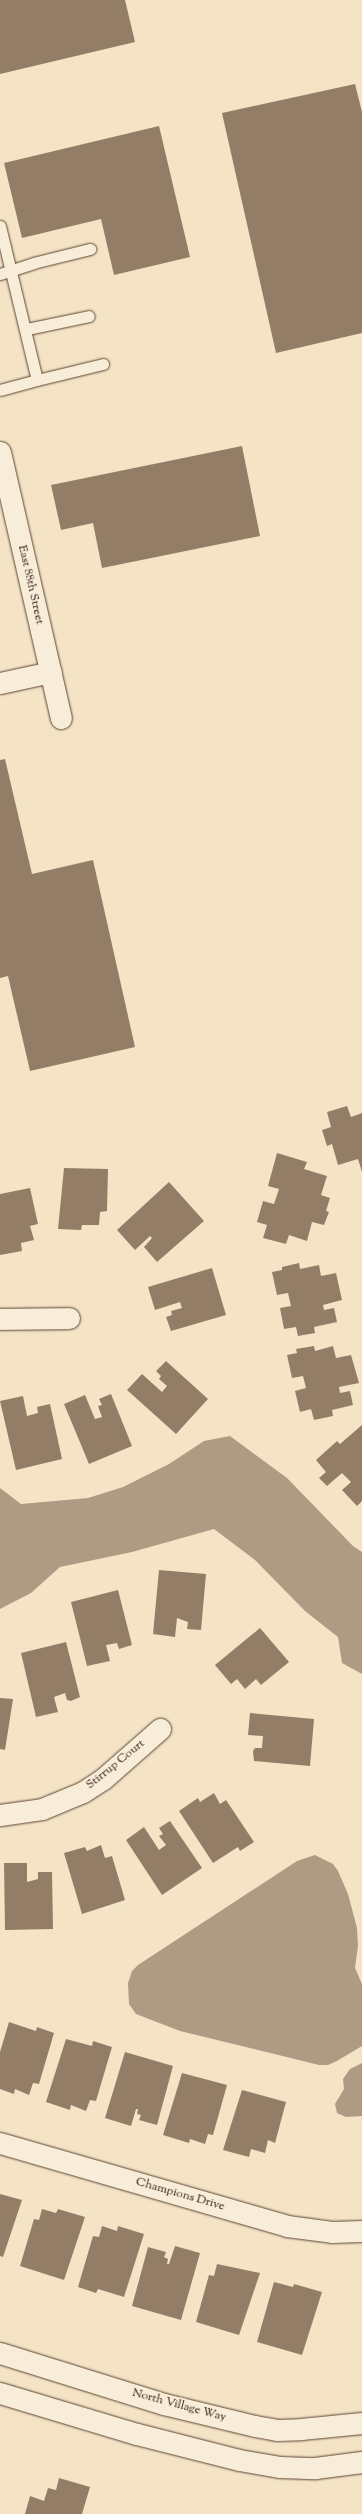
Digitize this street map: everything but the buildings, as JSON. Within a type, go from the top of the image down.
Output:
[{"type":"street","name":"East 88th Street","points":[[0,452],[61,718]]},
{"type":"street","points":[[0,683],[50,672]]},
{"type":"street","points":[[0,1319],[69,1318]]},
{"type":"street","name":"Stirrup Court","points":[[0,1815],[42,1809],[78,1795],[103,1779],[160,1729]]},
{"type":"street","name":"Champions Drive","points":[[0,2143],[287,2226],[332,2232],[362,2231]]},
{"type":"street","name":"North Village Way","points":[[0,2353],[164,2404],[255,2426],[277,2430],[362,2423]]},
{"type":"street","points":[[0,2394],[137,2434],[239,2460],[280,2467],[315,2468],[362,2462]]},
{"type":"lane","points":[[0,226],[26,329],[37,380]]},
{"type":"lane","points":[[0,274],[33,263],[90,249]]},
{"type":"lane","points":[[26,329],[89,316]]},
{"type":"lane","points":[[0,390],[103,364]]},
{"type":"shaded area","points":[[230,1436],[287,1478],[353,1546],[362,1552],[362,1674],[342,1663],[338,1637],[305,1611],[255,1560],[214,1529],[132,1552],[60,1567],[31,1593],[0,1609],[0,1488],[21,1504],[88,1498],[123,1487],[169,1464],[204,1441]]},
{"type":"shaded area","points":[[315,1855],[333,1864],[338,1871],[348,1894],[357,1928],[358,1946],[355,1968],[362,1984],[362,2046],[328,2065],[319,2065],[180,2031],[136,2014],[129,2004],[128,1983],[132,1971],[138,1965],[297,1861]]},
{"type":"shaded area","points":[[362,2063],[362,2116],[346,2117],[337,2113],[335,2104],[344,2089],[343,2079],[350,2069]]}]
